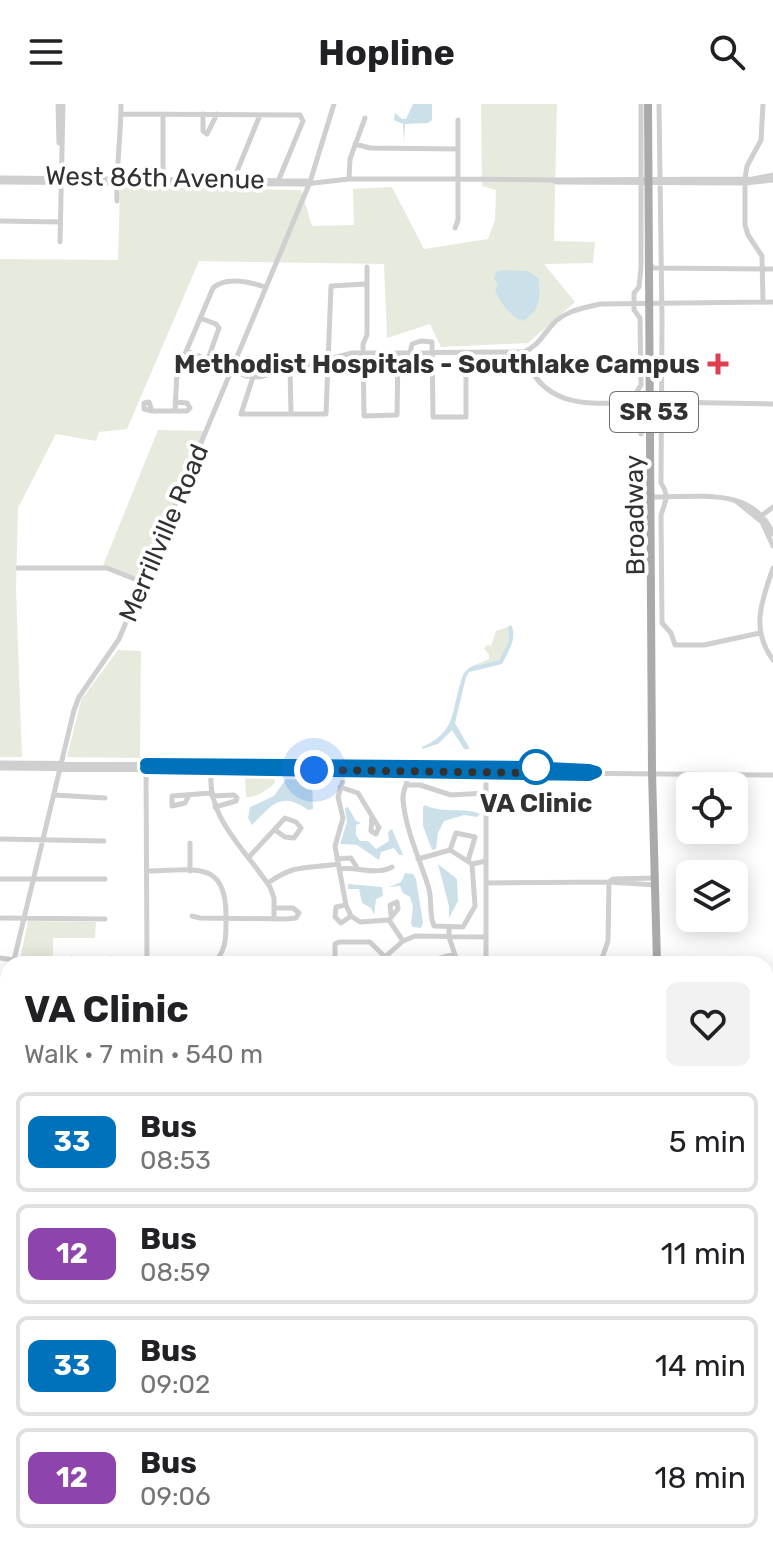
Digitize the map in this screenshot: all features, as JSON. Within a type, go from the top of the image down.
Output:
[{"type":"main road","name":"Broadway","points":[[650,104],[655,266],[653,497],[657,956]]},
{"type":"main road","name":"Broadway","points":[[653,497],[650,402],[655,303]]},
{"type":"street","points":[[60,104],[60,242]]},
{"type":"street","points":[[117,201],[121,104]]},
{"type":"street","name":"Merrillville Road","points":[[14,956],[76,703],[119,639],[310,182],[334,104]]},
{"type":"street","points":[[641,104],[651,181]]},
{"type":"street","points":[[641,434],[641,419],[635,410],[635,393],[641,385],[640,318],[635,312],[634,293],[639,287],[659,104]]},
{"type":"street","points":[[763,104],[761,140],[747,166],[745,181],[745,225],[760,251],[763,302]]},
{"type":"street","points":[[121,114],[302,117],[278,181]]},
{"type":"street","points":[[163,114],[163,180]]},
{"type":"street","points":[[203,114],[203,131],[207,134],[217,114]]},
{"type":"street","points":[[233,181],[260,115]]},
{"type":"street","points":[[349,179],[350,159],[365,118]]},
{"type":"street","points":[[455,228],[458,220],[458,120]]},
{"type":"street","points":[[355,144],[370,148],[458,149]]},
{"type":"street","points":[[651,181],[773,178]]},
{"type":"street","name":"West 86th Avenue","points":[[0,180],[651,181]]},
{"type":"street","points":[[0,221],[60,222]]},
{"type":"street","points":[[760,633],[704,645],[673,644],[662,617],[661,515],[667,497],[661,483],[655,266],[773,269]]},
{"type":"street","points":[[367,267],[367,335],[363,344],[364,416],[397,415],[398,352]]},
{"type":"street","points":[[175,411],[176,378],[217,284],[242,282],[265,287]]},
{"type":"street","points":[[253,377],[241,414],[326,414],[331,286],[366,284]]},
{"type":"street","points":[[187,351],[253,377],[327,358],[363,353],[524,352],[569,313],[600,304],[773,302]]},
{"type":"street","points":[[200,318],[219,328],[208,359]]},
{"type":"street","points":[[410,353],[412,344],[431,340],[433,417],[466,417],[466,353]]},
{"type":"street","points":[[524,352],[534,378],[553,394],[592,403],[650,402]]},
{"type":"street","points":[[290,369],[291,414]]},
{"type":"street","points":[[152,411],[187,411],[190,406],[175,402]]},
{"type":"street","points":[[661,402],[773,404]]},
{"type":"street","points":[[653,497],[722,497],[747,503],[773,534]]},
{"type":"street","points":[[762,518],[773,507]]},
{"type":"street","points":[[762,518],[773,513]]},
{"type":"street","points":[[762,518],[773,546]]},
{"type":"street","points":[[18,568],[107,568],[142,582]]},
{"type":"street","points":[[773,568],[760,607],[760,633],[773,660]]},
{"type":"street","points":[[0,766],[589,770],[773,775]]},
{"type":"street","points":[[146,766],[147,956]]},
{"type":"street","points":[[212,767],[211,794],[215,807],[273,892],[274,919]]},
{"type":"street","points":[[342,769],[338,797],[343,818],[335,846],[346,904],[351,916],[360,922],[390,918],[403,941]]},
{"type":"street","points":[[407,769],[403,797],[406,828],[430,894],[432,923],[438,927],[463,927],[474,909],[470,863],[475,837],[456,833],[450,850]]},
{"type":"street","points":[[486,769],[486,956]]},
{"type":"street","points":[[340,785],[358,793],[372,816]]},
{"type":"street","points":[[406,785],[420,785],[451,795],[486,793]]},
{"type":"street","points":[[188,797],[211,794],[234,795],[237,798],[215,807]]},
{"type":"street","points":[[54,795],[105,798]]},
{"type":"street","points":[[249,857],[285,818],[296,822],[301,828],[294,838],[285,837],[275,830]]},
{"type":"street","points":[[0,839],[104,841]]},
{"type":"street","points":[[190,843],[190,871]]},
{"type":"street","points":[[418,859],[450,850],[470,863],[486,861]]},
{"type":"street","points":[[338,864],[351,858],[357,867]]},
{"type":"street","points":[[268,883],[298,867],[338,864],[375,872],[392,867]]},
{"type":"street","points":[[147,871],[205,872],[224,887],[227,896],[224,951],[220,956]]},
{"type":"street","points":[[0,879],[105,879]]},
{"type":"street","points":[[486,883],[609,882],[613,879],[656,881]]},
{"type":"street","points":[[603,956],[608,941],[609,882]]},
{"type":"street","points":[[346,904],[336,907],[335,917],[341,923],[351,916]]},
{"type":"street","points":[[192,916],[294,919],[299,913],[293,908],[274,908]]},
{"type":"street","points":[[0,918],[105,919]]},
{"type":"street","points":[[447,956],[454,954],[449,927]]},
{"type":"street","points":[[385,956],[403,941],[415,936],[486,937]]},
{"type":"street","points":[[335,956],[335,944],[339,942],[370,942],[383,956]]},
{"type":"shaded area","points":[[481,104],[557,104],[554,241],[595,242],[593,263],[544,264],[575,302],[528,343],[441,347],[430,324],[387,338],[384,264],[199,261],[127,429],[99,432],[96,441],[56,434],[18,508],[16,588],[22,757],[0,757],[0,259],[118,260],[120,187],[301,190],[312,226],[354,225],[353,189],[392,187],[424,249],[488,239],[495,220],[496,190],[482,186]]},
{"type":"shaded area","points":[[158,430],[208,431],[142,582],[102,568]]},
{"type":"shaded area","points":[[508,627],[509,641],[499,660],[470,667],[489,659],[484,648],[491,646],[496,631]]},
{"type":"shaded area","points":[[118,650],[141,651],[140,758],[67,757],[81,700]]},
{"type":"shaded area","points":[[271,774],[275,783],[272,786],[258,795],[246,797],[245,775]]},
{"type":"shaded area","points":[[28,921],[96,922],[95,938],[53,938],[53,956],[21,956]]},
{"type":"water","points":[[413,104],[432,104],[432,120],[405,124],[404,142],[403,124],[394,120],[395,113],[406,119]]},
{"type":"water","points":[[528,271],[538,278],[536,308],[523,321],[510,313],[495,291],[498,284],[494,279],[496,272]]},
{"type":"water","points":[[511,625],[513,640],[502,664],[469,672],[466,677],[455,723],[470,749],[464,749],[452,730],[438,744],[422,749],[443,733],[448,725],[464,673],[470,667],[499,660],[509,641],[508,627]]},
{"type":"water","points":[[286,779],[312,780],[313,809],[283,801],[271,807],[252,825],[248,818],[250,807],[274,796]]},
{"type":"water","points":[[425,805],[480,814],[444,821],[438,833],[436,849],[432,850],[423,826]]},
{"type":"water","points":[[348,807],[356,821],[361,823],[356,825],[356,835],[360,841],[368,841],[376,849],[389,841],[388,832],[392,829],[403,855],[399,855],[394,848],[381,852],[379,860],[357,845],[340,844],[347,822],[345,808]]},
{"type":"water","points":[[438,864],[457,879],[458,901],[449,918],[449,906]]},
{"type":"water","points":[[405,873],[413,874],[416,879],[423,923],[421,928],[411,924],[413,906],[410,897],[403,893],[400,886],[389,887],[401,882]]},
{"type":"water","points":[[348,884],[382,887],[383,896],[376,899],[374,915],[371,908],[362,903],[359,889],[348,889]]},
{"type":"bus line","name":"33","points":[[146,764],[527,767],[596,772],[589,775],[146,768]]},
{"type":"place","name":"Methodist Hospitals - Southlake Campus","points":[[718,364]]},
{"type":"place","name":"VA Clinic","points":[[536,767]]},
{"type":"route","points":[[314,770],[534,773],[536,767]]}]
